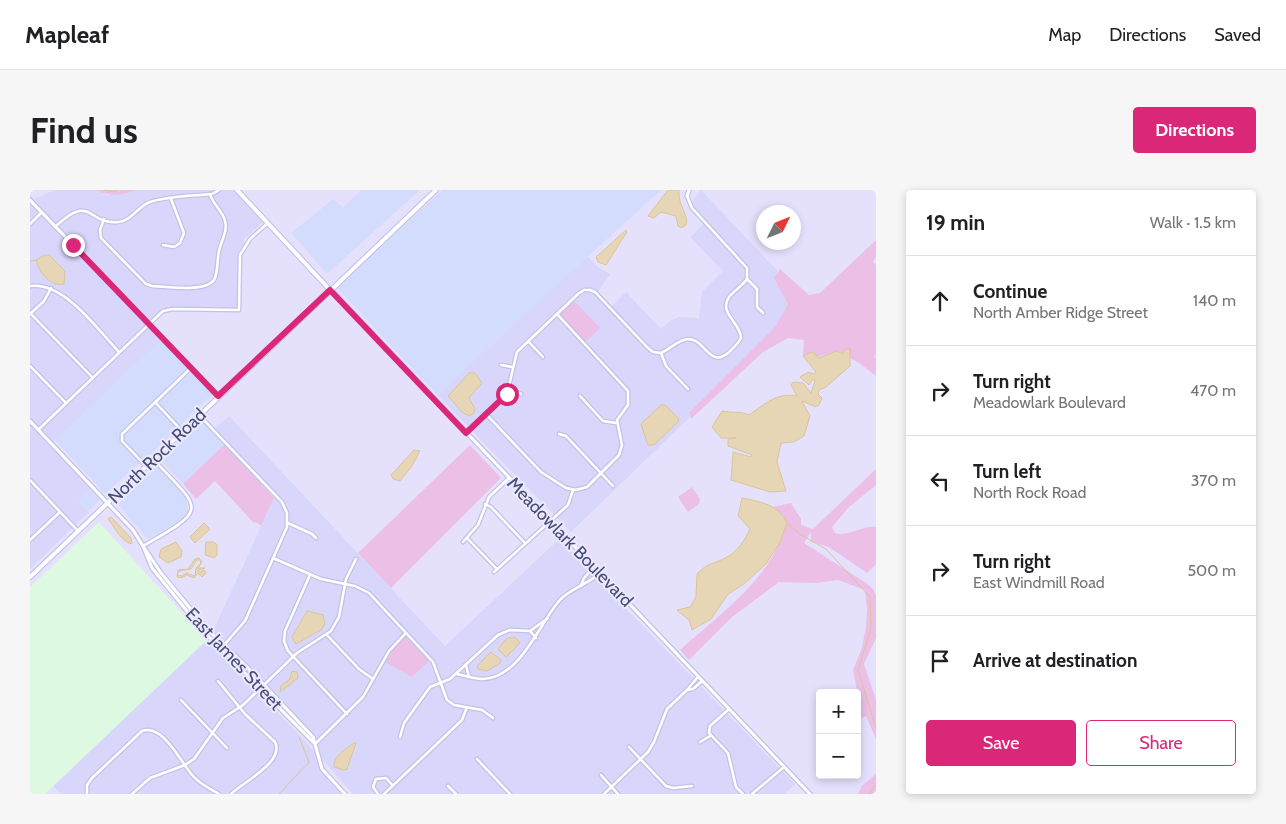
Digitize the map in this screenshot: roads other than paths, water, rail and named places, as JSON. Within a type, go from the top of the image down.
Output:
[{"type":"main road","points":[[237,190],[330,290]]},
{"type":"main road","name":"North Rock Road","points":[[30,577],[436,190]]},
{"type":"street","points":[[56,227],[69,214],[78,211],[86,211],[104,219],[121,222],[148,203],[210,194],[219,190]]},
{"type":"street","points":[[466,433],[510,389],[512,367],[517,352],[582,291],[590,288],[653,352],[661,353],[680,341],[688,339],[699,343],[714,357],[721,357],[728,353],[738,342],[741,335],[739,328],[727,312],[726,303],[747,279],[748,272],[746,264],[692,208],[687,196],[688,190]]},
{"type":"street","points":[[104,219],[100,230],[101,238],[146,284],[205,287],[216,277],[218,254],[226,228],[224,218],[212,203],[210,194]]},
{"type":"street","points":[[163,245],[174,247],[180,243],[184,233],[172,199]]},
{"type":"street","points":[[30,200],[218,396]]},
{"type":"street","points":[[30,224],[41,213]]},
{"type":"street","points":[[38,430],[163,311],[173,309],[239,310],[240,255],[250,239],[268,223]]},
{"type":"street","points":[[747,279],[757,289],[756,304],[763,314]]},
{"type":"street","points":[[30,286],[51,288],[65,296],[119,352]]},
{"type":"street","points":[[51,288],[48,296],[30,314],[92,378]]},
{"type":"street","name":"Meadowlark Boulevard","points":[[330,290],[600,573],[697,678],[810,794]]},
{"type":"street","points":[[486,414],[541,472],[574,490],[585,488],[616,460],[621,452],[622,445],[616,423],[629,399],[626,388],[557,314]]},
{"type":"street","points":[[528,341],[543,357]]},
{"type":"street","points":[[661,353],[666,366],[688,390]]},
{"type":"street","points":[[501,365],[512,367]]},
{"type":"street","points":[[30,366],[66,403]]},
{"type":"street","points":[[146,466],[121,438],[122,434],[190,368]]},
{"type":"street","points":[[510,389],[521,394]]},
{"type":"street","points":[[580,396],[603,421],[616,423]]},
{"type":"street","points":[[629,399],[634,400]]},
{"type":"street","points":[[155,402],[182,431]]},
{"type":"street","points":[[199,415],[282,502],[287,513],[288,523],[241,628],[220,649]]},
{"type":"street","name":"East James Street","points":[[30,422],[136,534],[161,573],[224,646],[312,736],[322,769],[345,794]]},
{"type":"street","points":[[559,434],[566,436],[613,486]]},
{"type":"street","points":[[143,546],[180,524],[189,517],[193,508],[190,498],[153,459]]},
{"type":"street","points":[[462,542],[478,525],[485,504],[509,478]]},
{"type":"street","points":[[30,480],[78,531]]},
{"type":"street","points":[[467,538],[496,571],[568,505],[574,490]]},
{"type":"street","points":[[485,504],[491,507],[526,543]]},
{"type":"street","points":[[30,538],[60,511]]},
{"type":"street","points":[[288,523],[312,534],[316,538]]},
{"type":"street","name":"East James Street","points":[[143,546],[148,562],[156,574],[220,649],[263,687]]},
{"type":"street","points":[[273,558],[328,582],[355,586],[368,593],[433,662],[445,697],[450,702],[482,710],[492,718]]},
{"type":"street","points":[[132,794],[150,778],[185,765],[197,756],[223,718],[240,707],[263,687],[293,657],[327,635],[339,617],[348,573],[356,559]]},
{"type":"street","points":[[581,586],[584,578],[594,568]]},
{"type":"street","points":[[457,674],[481,679],[499,675],[529,648],[560,599],[589,583],[600,573]]},
{"type":"street","points":[[310,575],[285,633],[285,645],[293,657],[346,714]]},
{"type":"street","points":[[400,737],[403,725],[426,691],[448,681],[503,632],[530,631],[548,618]]},
{"type":"street","points":[[530,631],[536,638]]},
{"type":"street","points":[[315,744],[363,698],[388,651],[406,633]]},
{"type":"street","points":[[327,635],[358,669],[373,679]]},
{"type":"street","points":[[466,665],[469,677]]},
{"type":"street","points":[[604,794],[640,759],[654,742],[667,709],[697,678]]},
{"type":"street","points":[[218,681],[240,707],[275,742],[278,749],[275,757],[252,779],[231,794]]},
{"type":"street","points":[[687,690],[693,689],[701,682]]},
{"type":"street","points":[[181,700],[227,748]]},
{"type":"street","points":[[384,794],[462,720],[467,707]]},
{"type":"street","points":[[728,710],[710,726],[710,736],[728,752],[736,787],[743,794]]},
{"type":"street","points":[[87,794],[86,789],[92,778],[142,731],[154,730],[177,754],[199,782],[220,794]]},
{"type":"street","points":[[700,742],[710,736]]},
{"type":"street","points":[[629,747],[666,786],[673,788],[692,786]]},
{"type":"street","points":[[477,759],[510,794]]},
{"type":"street","points":[[752,794],[784,767]]},
{"type":"street","points":[[601,775],[618,794]]},
{"type":"street","points":[[378,794],[373,787],[376,779],[386,778],[393,786]]},
{"type":"street","points":[[448,786],[456,794]]},
{"type":"waterway","points":[[104,190],[115,192],[117,190]]},
{"type":"waterway","points":[[30,261],[37,260]]},
{"type":"waterway","points":[[787,523],[801,535],[826,549],[870,597],[871,628],[858,670],[876,728]]},
{"type":"waterway","points":[[279,794],[309,762],[299,737]]},
{"type":"waterway","points":[[869,794],[876,785]]}]
